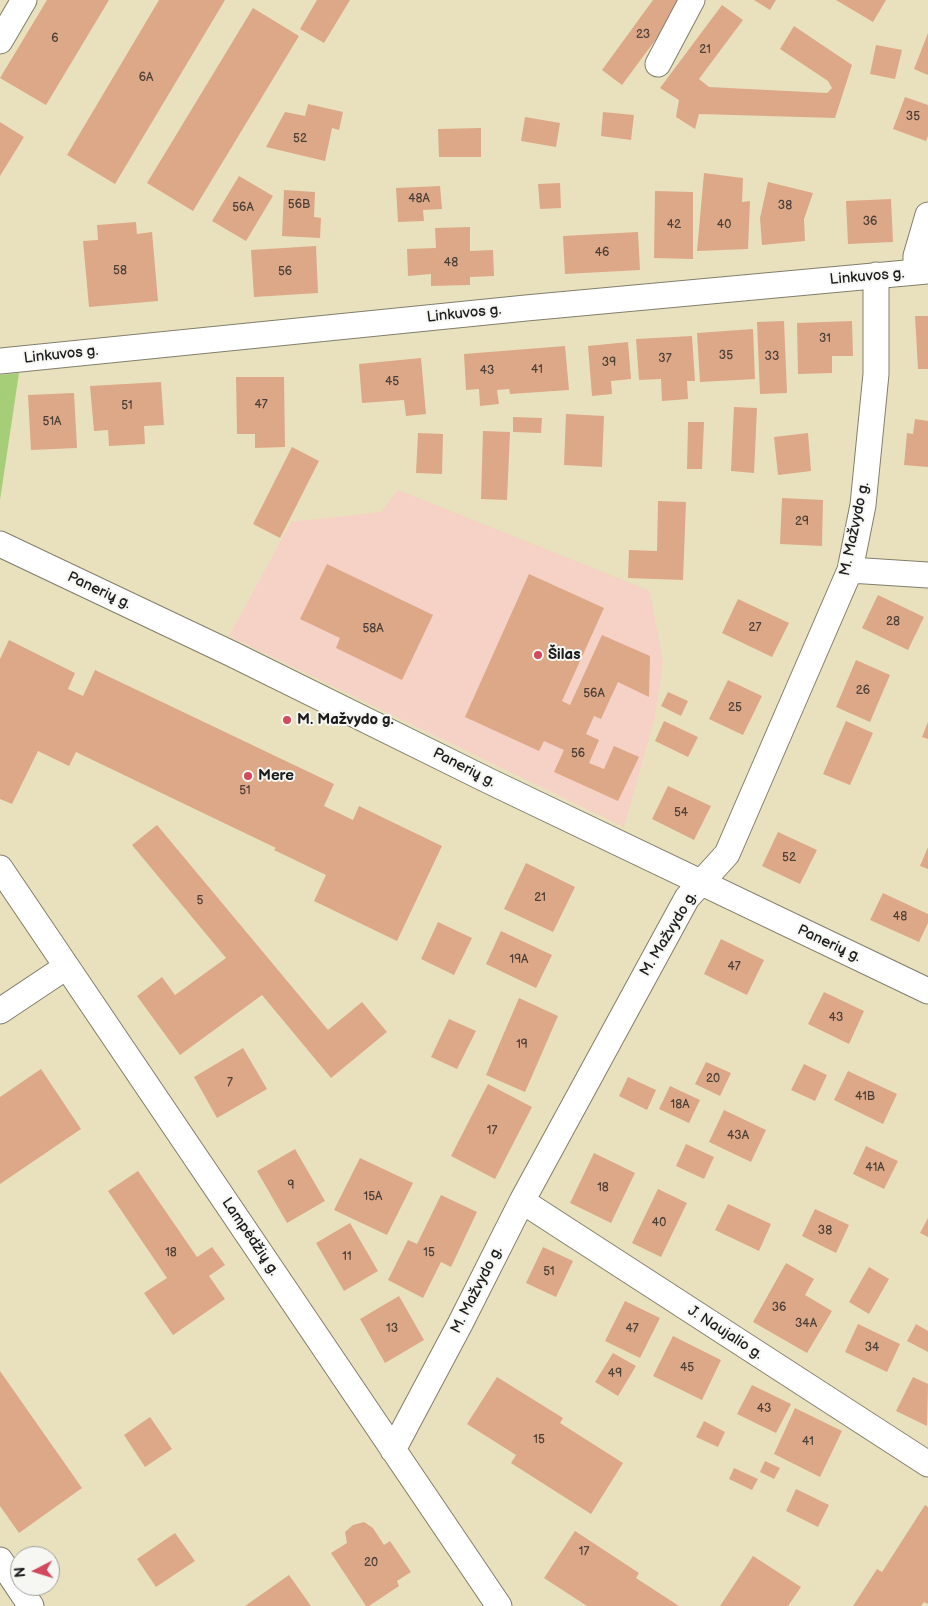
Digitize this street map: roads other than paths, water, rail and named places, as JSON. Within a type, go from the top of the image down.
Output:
[{"type":"street","points":[[0,41],[24,0]]},
{"type":"street","points":[[658,64],[692,0]]},
{"type":"street","points":[[922,272],[916,256],[928,215]]},
{"type":"street","name":"Linkuvos g.","points":[[0,361],[517,309],[922,272]]},
{"type":"street","name":"M. Mažvydo g.","points":[[393,1450],[460,1324],[522,1201],[687,898],[727,854],[850,570],[863,505],[876,374],[876,276]]},
{"type":"street","name":"Panerių g.","points":[[0,544],[232,654],[489,781],[928,991]]},
{"type":"street","points":[[850,570],[928,576]]},
{"type":"street","name":"Lampėdžių g.","points":[[0,868],[499,1606]]},
{"type":"street","points":[[0,1011],[66,967]]},
{"type":"street","name":"J. Naujalio g.","points":[[522,1201],[928,1464]]},
{"type":"street","points":[[0,1560],[31,1606]]},
{"type":"place","name":"Šilas","points":[[538,655]]},
{"type":"place","name":"M. Mažvydo g.","points":[[287,720]]},
{"type":"place","name":"Mere","points":[[248,776]]}]
